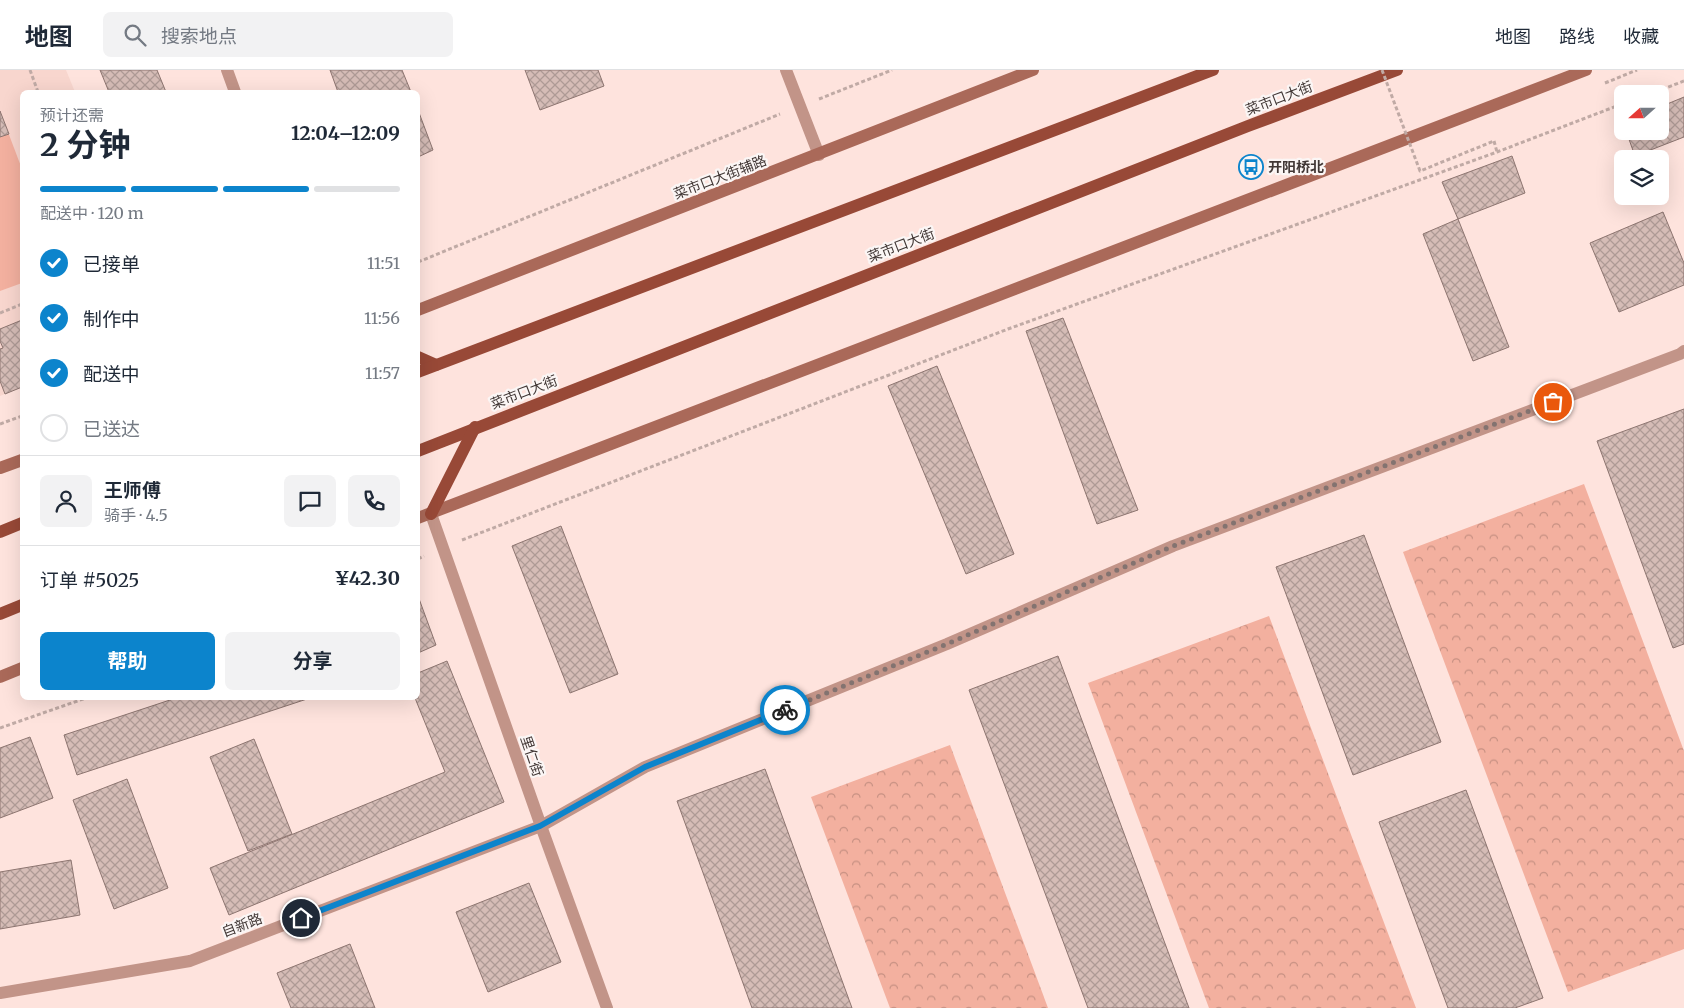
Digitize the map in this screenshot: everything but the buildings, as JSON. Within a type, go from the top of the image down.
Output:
[{"type":"main road","points":[[420,371],[1213,70]]},
{"type":"main road","name":"菜市口大街","points":[[420,449],[1248,126],[1397,70]]},
{"type":"main road","points":[[420,358],[436,365]]},
{"type":"main road","points":[[431,514],[475,427]]},
{"type":"main road","points":[[0,532],[20,524]]},
{"type":"main road","points":[[0,614],[20,606]]},
{"type":"street","points":[[226,70],[234,90]]},
{"type":"street","points":[[786,70],[819,154]]},
{"type":"street","name":"菜市口大街辅路","points":[[420,309],[1033,70]]},
{"type":"street","points":[[420,517],[1586,70]]},
{"type":"street","name":"自新路","points":[[0,993],[190,960],[540,826],[645,767],[947,644],[1173,546],[1684,351]]},
{"type":"street","points":[[0,468],[20,461]]},
{"type":"street","name":"里仁街","points":[[431,514],[540,826],[607,1008]]},
{"type":"street","points":[[0,677],[20,669]]},
{"type":"path","points":[[30,70],[37,90]]},
{"type":"path","points":[[420,261],[892,70]]},
{"type":"path","points":[[1382,70],[1420,170],[1494,141],[1497,152]]},
{"type":"path","points":[[1669,87],[1684,81]]},
{"type":"path","points":[[420,558],[1008,329],[1497,152],[1614,107]]},
{"type":"path","points":[[0,313],[20,305]]},
{"type":"path","points":[[0,424],[20,417]]},
{"type":"path","points":[[0,728],[80,700]]},
{"type":"shaded area","points":[[0,70],[66,70],[74,90],[20,90],[20,388],[0,396]]},
{"type":"green space","points":[[0,111],[20,164],[20,284],[0,291]]},
{"type":"green space","points":[[1584,484],[1684,751],[1684,949],[1568,992],[1403,552]]},
{"type":"green space","points":[[1269,616],[1416,1008],[1209,1008],[1088,683]]},
{"type":"green space","points":[[950,745],[1048,1008],[890,1008],[811,797]]},
{"type":"way so far","points":[[785,710],[947,644],[1173,546],[1553,402]]},
{"type":"place","name":"开阳桥北","points":[[1251,167]]},
{"type":"route","points":[[301,918],[540,826],[645,767],[785,710]]}]
